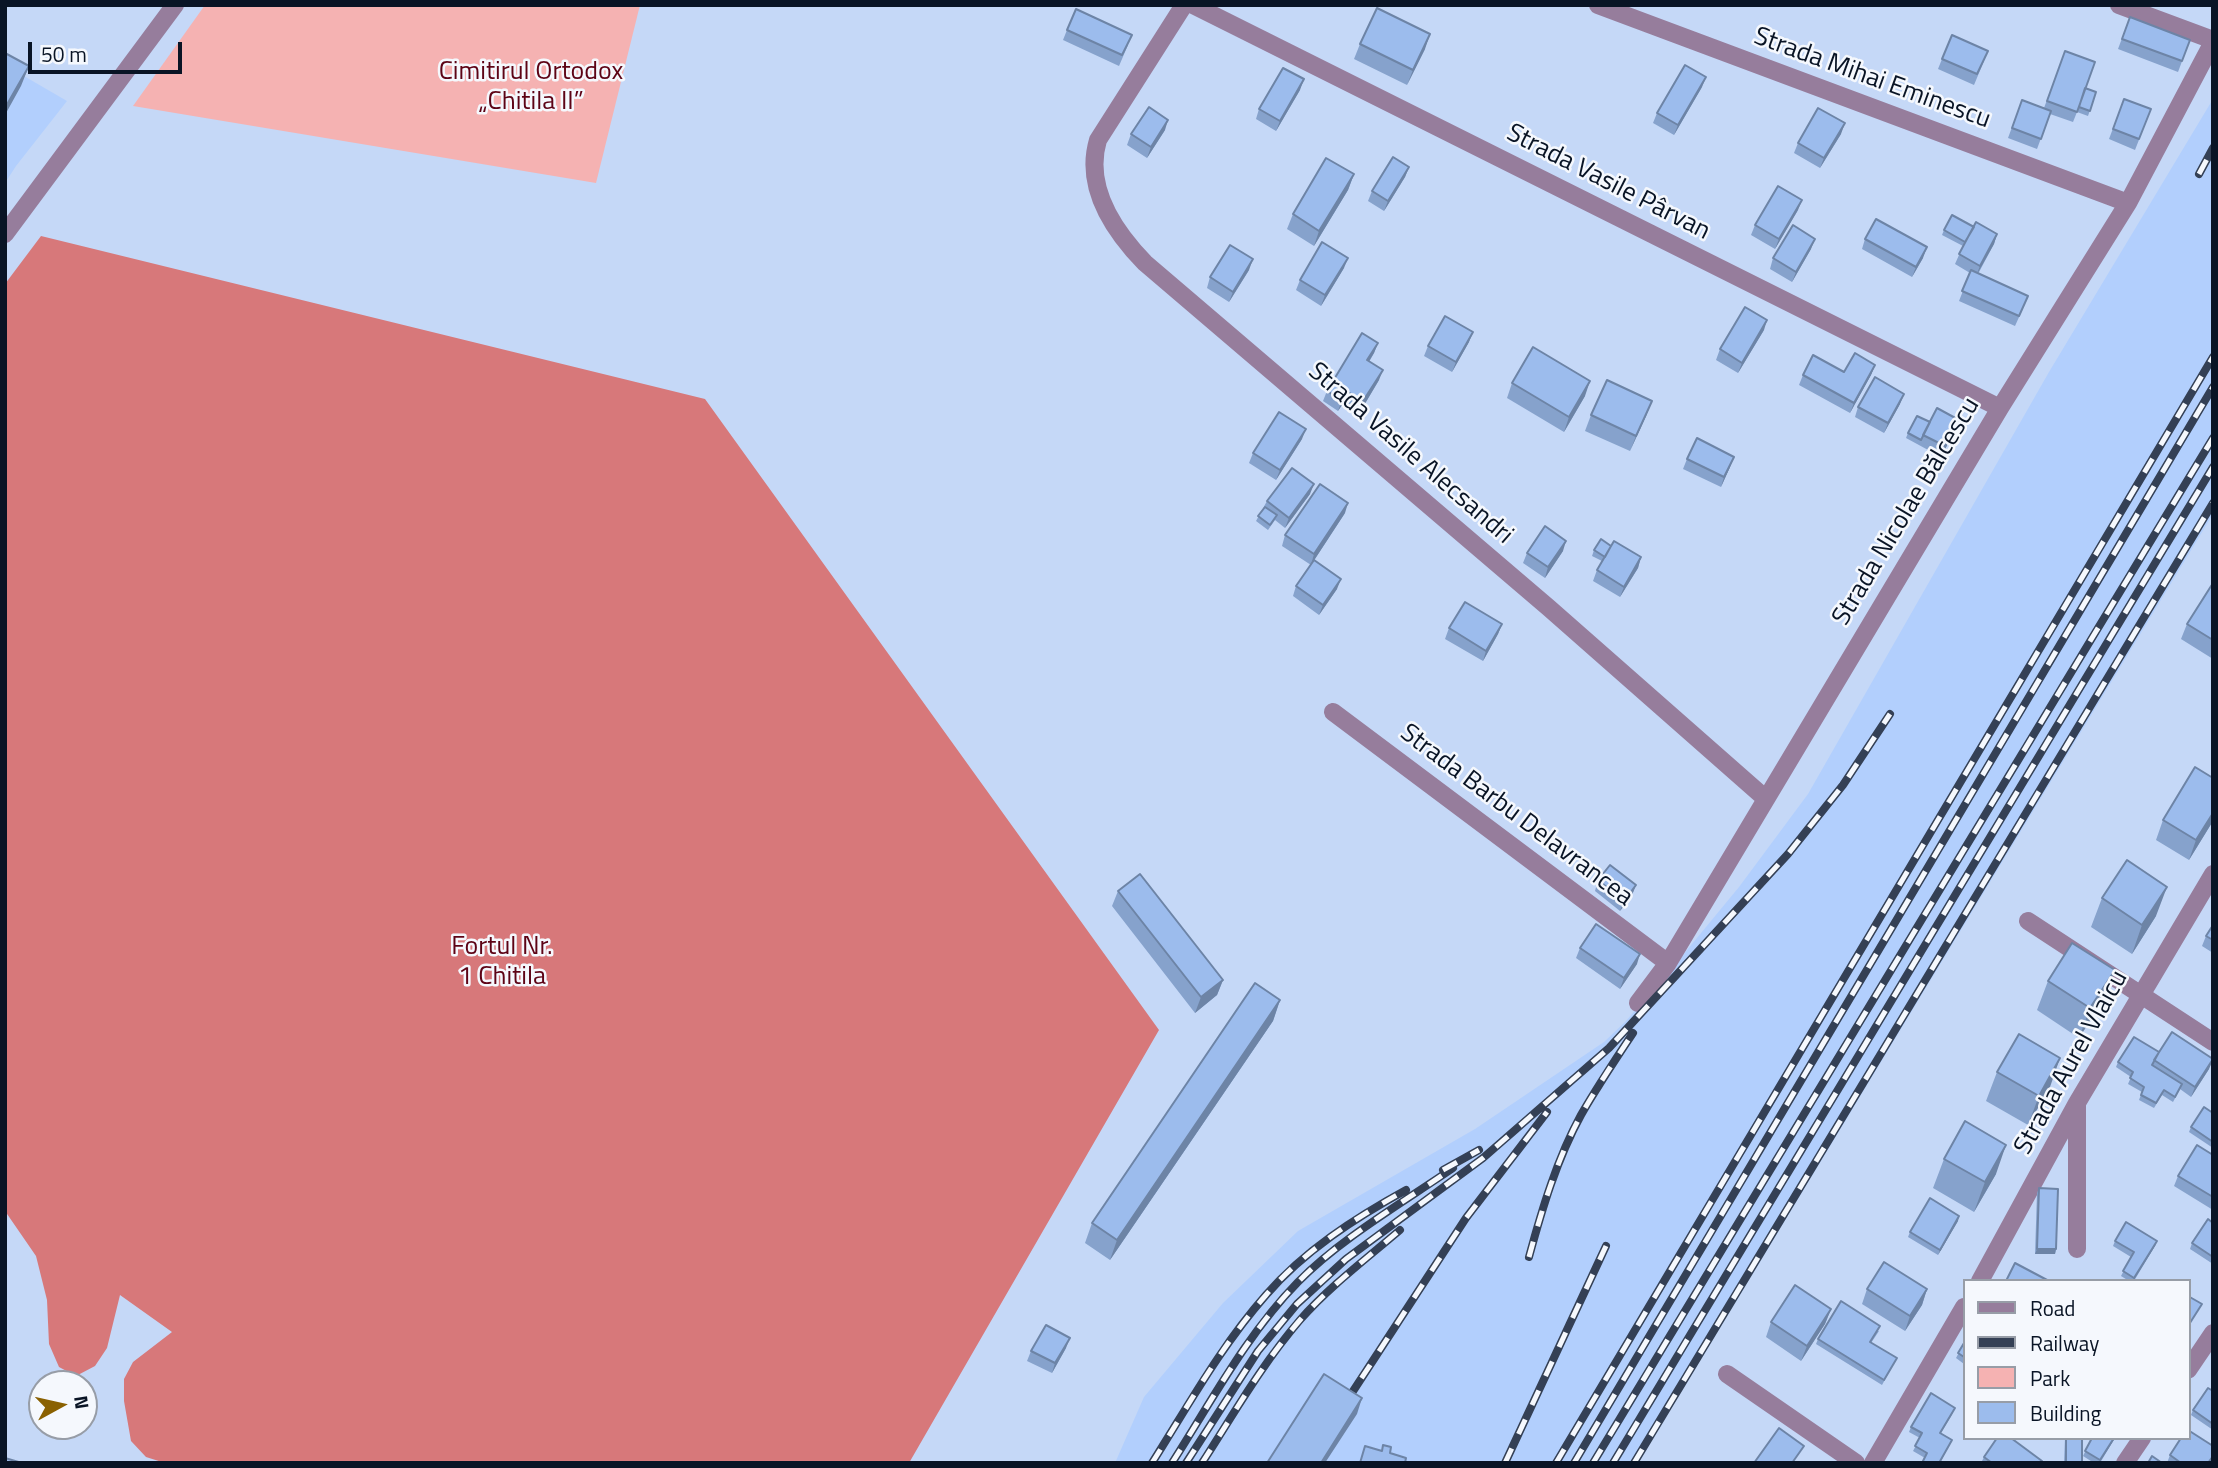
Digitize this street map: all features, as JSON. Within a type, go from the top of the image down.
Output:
[{"type":"street","points":[[5,234],[174,5]]},
{"type":"street","name":"Strada Vasile Alecsandri","points":[[1184,5],[1098,140],[1093,164],[1095,178],[1116,229],[1145,263],[1549,608],[1766,799]]},
{"type":"street","name":"Strada Vasile Pârvan","points":[[1193,5],[2000,408]]},
{"type":"street","name":"Strada Mihai Eminescu","points":[[1598,5],[2128,203]]},
{"type":"street","points":[[2119,5],[2213,41]]},
{"type":"street","name":"Strada Nicolae Bălcescu","points":[[1638,1003],[1668,963],[2000,408],[2128,203],[2213,41]]},
{"type":"street","name":"Strada Barbu Delavrancea","points":[[1333,712],[1668,963]]},
{"type":"street","name":"Strada Aurel Vlaicu","points":[[1981,1279],[2077,1103],[2213,874]]},
{"type":"street","points":[[2028,921],[2213,1042]]},
{"type":"street","points":[[2077,1103],[2077,1249]]},
{"type":"street","points":[[1873,1463],[1962,1310]]},
{"type":"street","points":[[2190,1367],[2213,1333]]},
{"type":"street","points":[[1727,1374],[1856,1463]]},
{"type":"street","points":[[2125,1463],[2141,1440]]},
{"type":"shaded area","points":[[5,65],[67,101],[5,183]]},
{"type":"shaded area","points":[[2213,99],[2213,514],[1638,1463],[1115,1463],[1144,1397],[1223,1303],[1298,1231],[1475,1129],[1604,1042],[1673,967],[1739,887],[1808,794],[2049,372]]},
{"type":"green space","name":"Cimitirul Ortodox „Chitila II”","points":[[205,5],[640,5],[596,183],[133,106]]},
{"type":"green space","name":"Fortul Nr. 1 Chitila","points":[[41,236],[705,399],[1159,1030],[909,1463],[165,1463],[146,1457],[131,1441],[124,1401],[124,1379],[133,1362],[172,1332],[120,1295],[107,1348],[95,1366],[87,1370],[65,1370],[59,1367],[49,1344],[47,1300],[36,1256],[5,1211],[5,284]]},
{"type":"building","points":[[1377,8],[1430,34],[1413,70],[1360,44]]},
{"type":"building","points":[[1076,9],[1132,35],[1122,55],[1067,30]]},
{"type":"building","points":[[2130,17],[2190,40],[2182,61],[2122,39]]},
{"type":"building","points":[[1952,35],[1988,51],[1977,74],[1942,59]]},
{"type":"building","points":[[2065,51],[2095,62],[2077,112],[2047,101]]},
{"type":"building","points":[[5,53],[29,66],[5,108]]},
{"type":"building","points":[[1685,65],[1706,77],[1678,125],[1657,113]]},
{"type":"building","points":[[1283,68],[1304,79],[1280,121],[1259,109]]},
{"type":"building","points":[[2085,88],[2096,92],[2090,111],[2079,107]]},
{"type":"building","points":[[2124,99],[2151,109],[2139,139],[2113,129]]},
{"type":"building","points":[[2022,100],[2051,111],[2041,139],[2012,128]]},
{"type":"building","points":[[1149,107],[1168,120],[1151,147],[1131,134]]},
{"type":"building","points":[[1818,108],[1845,123],[1824,158],[1798,143]]},
{"type":"building","points":[[1393,157],[1409,167],[1388,201],[1372,191]]},
{"type":"building","points":[[1326,158],[1354,174],[1319,231],[1293,214]]},
{"type":"building","points":[[1778,186],[1802,200],[1779,239],[1755,225]]},
{"type":"building","points":[[1952,215],[1974,227],[1965,242],[1944,230]]},
{"type":"building","points":[[1876,219],[1927,247],[1916,267],[1865,239]]},
{"type":"building","points":[[1976,222],[1997,234],[1980,266],[1959,254]]},
{"type":"building","points":[[1793,225],[1815,239],[1796,272],[1773,258]]},
{"type":"building","points":[[1322,242],[1348,258],[1325,295],[1300,280]]},
{"type":"building","points":[[1230,245],[1253,259],[1233,292],[1210,277]]},
{"type":"building","points":[[1971,270],[2028,296],[2019,316],[1962,291]]},
{"type":"building","points":[[1745,307],[1767,320],[1742,363],[1720,349]]},
{"type":"building","points":[[1445,316],[1473,332],[1456,362],[1428,346]]},
{"type":"building","points":[[1362,333],[1378,343],[1367,360],[1383,370],[1363,401],[1348,392],[1342,400],[1327,391]]},
{"type":"building","points":[[1533,347],[1590,381],[1569,417],[1512,383]]},
{"type":"building","points":[[1855,353],[1875,365],[1854,403],[1803,375],[1813,355],[1844,372]]},
{"type":"building","points":[[1875,377],[1904,394],[1888,423],[1858,407]]},
{"type":"building","points":[[1607,380],[1652,401],[1636,436],[1591,415]]},
{"type":"building","points":[[1937,408],[1959,420],[1945,446],[1923,435]]},
{"type":"building","points":[[1279,412],[1306,429],[1280,470],[1253,453]]},
{"type":"building","points":[[1917,416],[1930,422],[1921,440],[1908,433]]},
{"type":"building","points":[[1697,438],[1734,457],[1724,477],[1687,459]]},
{"type":"building","points":[[1292,468],[1314,484],[1289,518],[1267,501]]},
{"type":"building","points":[[1320,484],[1348,503],[1314,554],[1285,535]]},
{"type":"building","points":[[1265,507],[1277,515],[1270,525],[1258,516]]},
{"type":"building","points":[[1545,526],[1566,541],[1548,567],[1527,553]]},
{"type":"building","points":[[1601,539],[1611,546],[1605,557],[1594,550]]},
{"type":"building","points":[[1614,541],[1641,557],[1624,587],[1597,570]]},
{"type":"building","points":[[1314,560],[1341,579],[1323,605],[1296,586]]},
{"type":"building","points":[[2213,583],[2213,640],[2187,624]]},
{"type":"building","points":[[1465,602],[1502,624],[1486,651],[1449,628]]},
{"type":"building","points":[[2195,767],[2213,778],[2213,813],[2196,840],[2163,820]]},
{"type":"building","points":[[2127,860],[2167,887],[2142,925],[2102,898]]},
{"type":"building","points":[[1610,865],[1636,885],[1624,901],[1598,880]]},
{"type":"building","points":[[1140,874],[1223,980],[1201,997],[1118,891]]},
{"type":"building","points":[[1596,924],[1640,954],[1624,978],[1580,948]]},
{"type":"building","points":[[2213,925],[2213,940],[2206,936]]},
{"type":"building","points":[[2072,943],[2115,970],[2090,1008],[2048,981]]},
{"type":"building","points":[[1255,983],[1280,1000],[1117,1240],[1092,1223]]},
{"type":"building","points":[[2172,1032],[2213,1059],[2195,1087],[2154,1060]]},
{"type":"building","points":[[2019,1034],[2060,1058],[2039,1096],[1997,1072]]},
{"type":"building","points":[[2134,1037],[2159,1052],[2152,1065],[2182,1084],[2175,1097],[2164,1090],[2156,1103],[2141,1095],[2144,1087],[2130,1078],[2133,1072],[2118,1062]]},
{"type":"building","points":[[2204,1107],[2213,1113],[2213,1142],[2191,1127]]},
{"type":"building","points":[[1965,1121],[2006,1145],[1985,1182],[1944,1159]]},
{"type":"building","points":[[2197,1145],[2213,1155],[2213,1197],[2178,1176]]},
{"type":"building","points":[[2039,1188],[2058,1189],[2056,1249],[2037,1249]]},
{"type":"building","points":[[1930,1198],[1959,1216],[1940,1250],[1910,1232]]},
{"type":"building","points":[[2208,1219],[2213,1223],[2213,1257],[2192,1243]]},
{"type":"building","points":[[2126,1222],[2157,1241],[2134,1278],[2123,1271],[2134,1252],[2115,1241]]},
{"type":"building","points":[[1884,1262],[1927,1289],[1910,1316],[1867,1289]]},
{"type":"building","points":[[2015,1263],[2045,1279],[2007,1279]]},
{"type":"building","points":[[1795,1285],[1831,1309],[1807,1346],[1771,1322]]},
{"type":"building","points":[[2190,1297],[2202,1304],[2190,1323]]},
{"type":"building","points":[[1841,1301],[1880,1326],[1870,1342],[1897,1358],[1884,1380],[1818,1339]]},
{"type":"building","points":[[1046,1325],[1070,1338],[1055,1363],[1031,1351]]},
{"type":"building","points":[[1324,1374],[1362,1398],[1321,1463],[1267,1463]]},
{"type":"building","points":[[2208,1388],[2213,1391],[2213,1424],[2193,1410]]},
{"type":"building","points":[[1931,1393],[1955,1408],[1940,1433],[1952,1440],[1939,1463],[1922,1463],[1927,1453],[1915,1446],[1922,1433],[1911,1427]]},
{"type":"building","points":[[1779,1428],[1804,1446],[1792,1463],[1754,1463]]},
{"type":"building","points":[[2190,1431],[2213,1446],[2213,1456],[2208,1463],[2181,1463],[2170,1455],[2180,1440],[2190,1440]]},
{"type":"building","points":[[1996,1440],[2014,1440],[2042,1461],[1992,1463],[1984,1457]]},
{"type":"building","points":[[2066,1440],[2082,1440],[2082,1463],[2066,1463]]},
{"type":"building","points":[[2091,1440],[2113,1440],[2100,1460],[2085,1451]]},
{"type":"building","points":[[1383,1445],[1391,1447],[1390,1453],[1406,1458],[1405,1463],[1360,1463],[1365,1446],[1382,1451]]},
{"type":"building","points":[[2152,1456],[2162,1463],[2148,1463]]},
{"type":"building","points":[[5,1458],[22,1463],[5,1463]]},
{"type":"railway","points":[[2199,174],[2213,148]]},
{"type":"railway","points":[[1556,1463],[2213,357]]},
{"type":"railway","points":[[1574,1463],[2213,387]]},
{"type":"railway","points":[[1593,1463],[2213,438]]},
{"type":"railway","points":[[1613,1463],[2213,467]]},
{"type":"railway","points":[[1634,1463],[2213,503]]},
{"type":"railway","points":[[1186,1463],[1258,1351],[1297,1304],[1346,1259],[1483,1158],[1609,1048],[1788,854],[1843,785],[1890,714]]},
{"type":"railway","points":[[1529,1257],[1551,1184],[1572,1132],[1633,1033]]},
{"type":"railway","points":[[1344,1405],[1466,1218],[1547,1112]]},
{"type":"railway","points":[[1443,1170],[1479,1150]]},
{"type":"railway","points":[[1172,1463],[1246,1346],[1298,1282],[1352,1236],[1453,1168]]},
{"type":"railway","points":[[1152,1463],[1220,1356],[1266,1295],[1297,1264],[1331,1236],[1406,1190]]},
{"type":"railway","points":[[1202,1463],[1260,1372],[1300,1320],[1335,1285],[1400,1230]]},
{"type":"railway","points":[[1505,1463],[1606,1246]]}]
